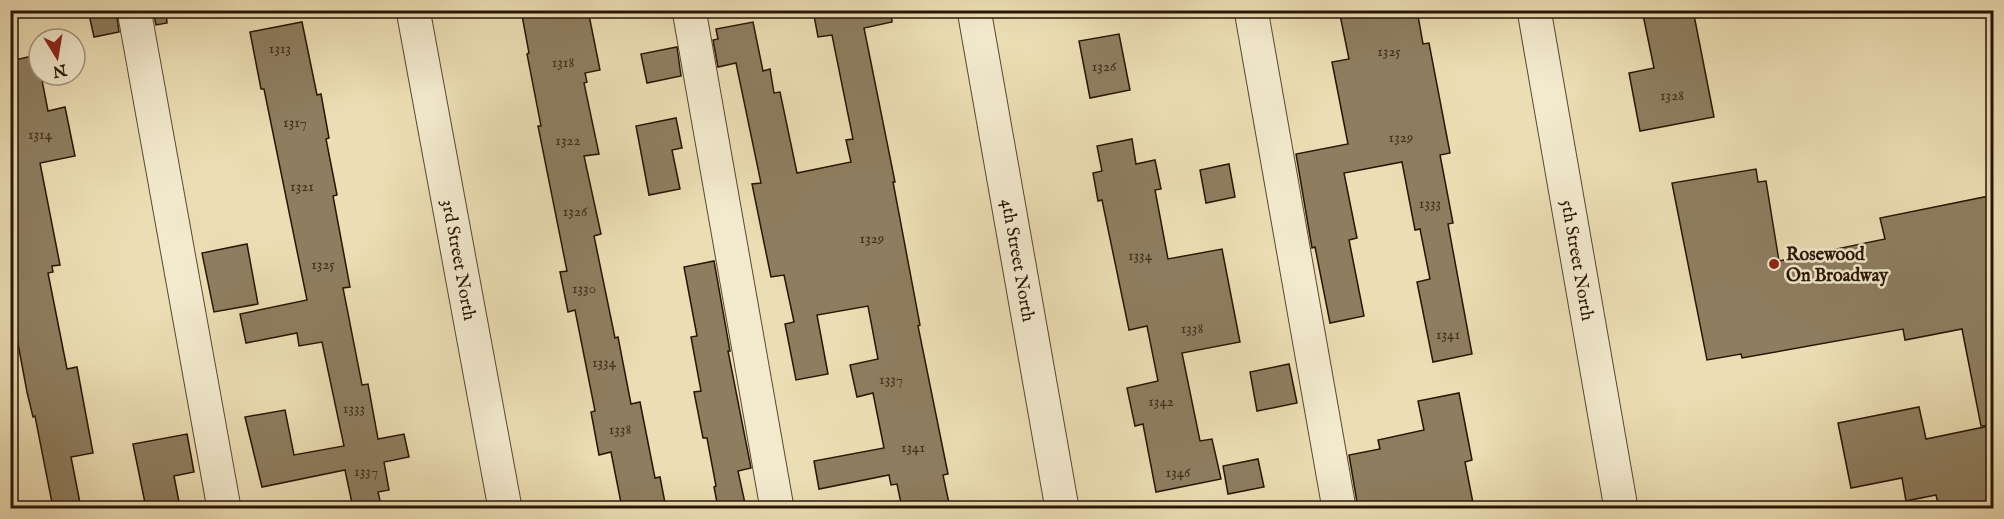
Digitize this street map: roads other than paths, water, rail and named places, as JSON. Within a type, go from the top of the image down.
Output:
[{"type":"street","points":[[134,10],[224,508]]},
{"type":"street","name":"3rd Street North","points":[[413,10],[505,508]]},
{"type":"street","points":[[689,10],[777,508]]},
{"type":"street","name":"4th Street North","points":[[974,10],[1062,508]]},
{"type":"street","points":[[1251,10],[1339,508]]},
{"type":"street","name":"5th Street North","points":[[1534,10],[1621,508]]},
{"type":"place","name":"Rosewood On Broadway","points":[[1774,264]]}]
